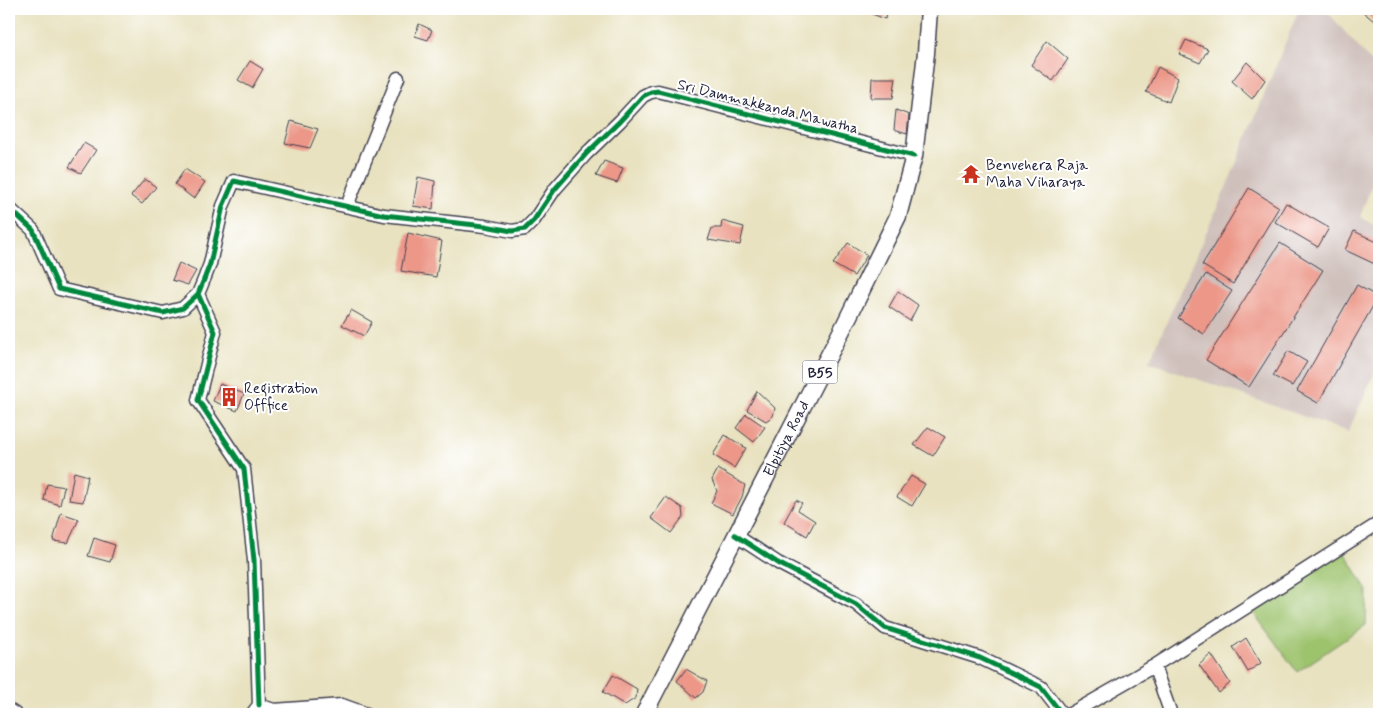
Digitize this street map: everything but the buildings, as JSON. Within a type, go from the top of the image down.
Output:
[{"type":"main road","name":"Elpitiya Road","points":[[644,714],[898,216],[914,156],[929,9]]},
{"type":"street","points":[[347,206],[398,78]]},
{"type":"street","name":"Sri Dammakkanda Mawatha","points":[[9,208],[33,230],[59,289],[163,314],[183,308],[198,294],[210,264],[222,206],[234,182],[384,215],[485,226],[512,231],[525,229],[534,220],[555,189],[586,154],[643,96],[651,92],[658,92],[914,156]]},
{"type":"street","points":[[198,294],[216,332],[198,400],[244,469],[254,560],[256,709],[274,710],[342,705],[367,714]]},
{"type":"street","points":[[1070,714],[1154,666],[1379,523]]},
{"type":"street","points":[[736,536],[778,563],[856,604],[885,628],[980,658],[1041,687],[1062,714]]},
{"type":"street","points":[[1154,666],[1171,714]]},
{"type":"street","points":[[9,710],[15,714]]},
{"type":"shaded area","points":[[1299,9],[1325,9],[1379,71],[1379,165],[1360,217],[1379,228],[1379,363],[1348,432],[1149,362],[1231,176]]},
{"type":"green space","points":[[1343,549],[1367,590],[1366,625],[1297,672],[1252,611]]},
{"type":"cycle path","points":[[9,208],[33,230],[59,289],[163,313],[183,308],[198,294],[210,264],[223,206],[234,181],[384,215],[485,226],[512,231],[525,229],[534,220],[555,189],[586,154],[643,96],[651,92],[658,91],[914,156]]},
{"type":"cycle path","points":[[198,294],[215,332],[198,400],[244,469],[254,560],[259,705]]},
{"type":"cycle path","points":[[735,535],[778,563],[856,604],[885,628],[980,658],[1041,687],[1062,714]]},
{"type":"place","name":"Benvehera Raja Maha Viharaya","points":[[971,174]]},
{"type":"place","name":"Registration Offfice","points":[[229,397]]}]
